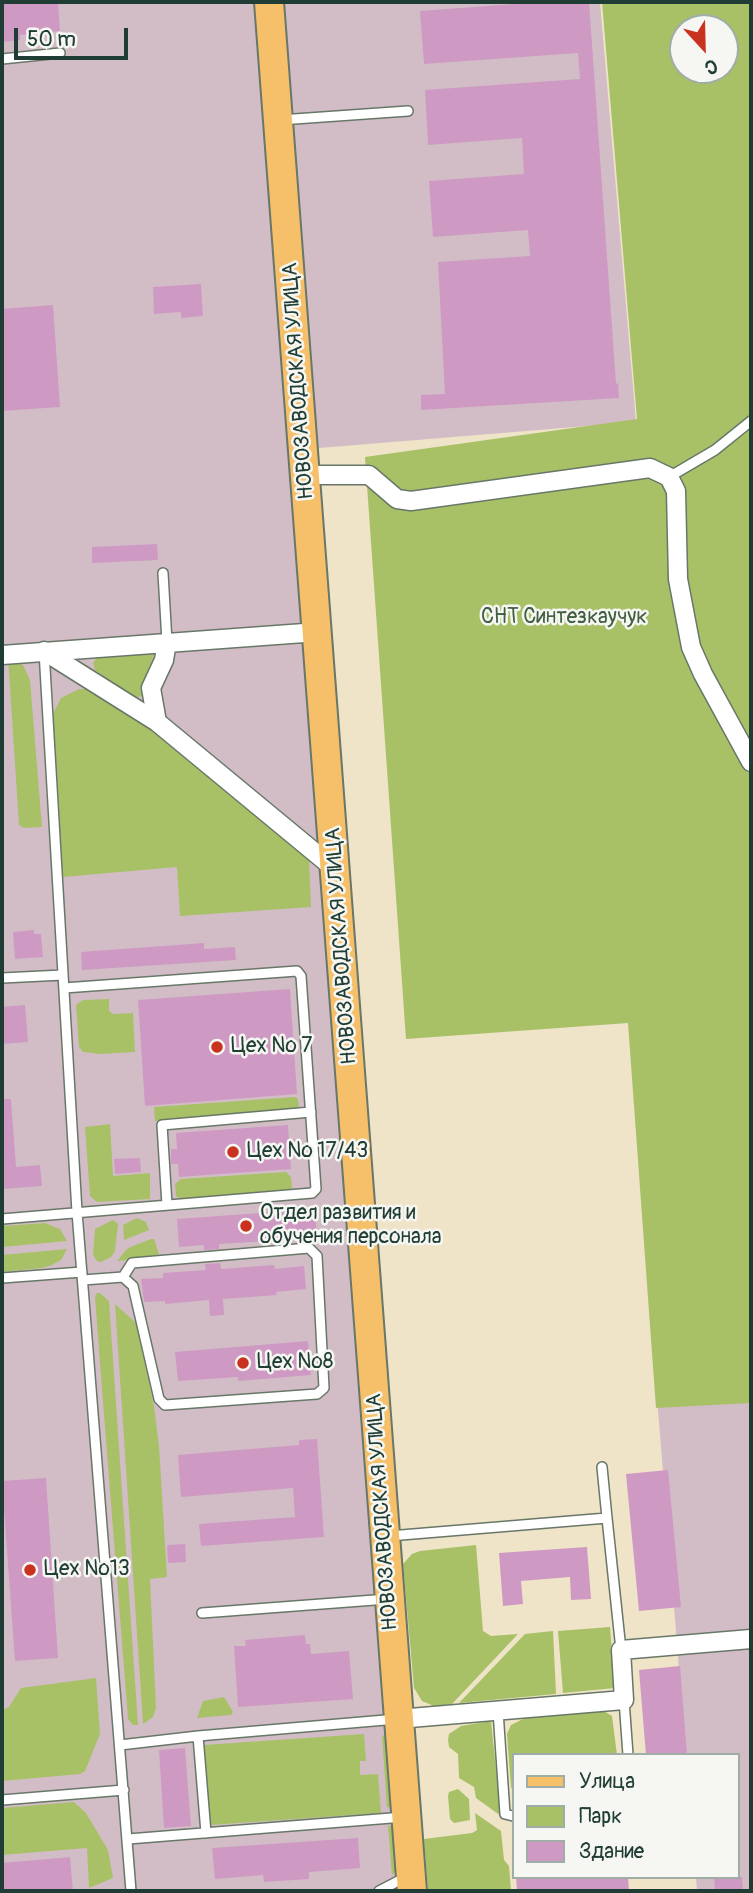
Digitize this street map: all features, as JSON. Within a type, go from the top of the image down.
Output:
[{"type":"main road","name":"НОВОЗАВОДСКАЯ УЛИЦА","points":[[269,2],[411,1883]]},
{"type":"street","points":[[306,475],[369,475],[397,499],[411,501],[650,468],[669,477],[676,491],[678,579],[691,647],[751,762]]},
{"type":"street","points":[[2,654],[318,632]]},
{"type":"street","points":[[157,722],[151,688],[164,660],[167,642]]},
{"type":"street","points":[[44,651],[157,722],[336,870]]},
{"type":"street","points":[[398,1719],[624,1700],[621,1650],[751,1639]]},
{"type":"lane","points":[[2,59],[60,53]]},
{"type":"lane","points":[[278,121],[408,111]]},
{"type":"lane","points":[[669,477],[715,450],[751,421]]},
{"type":"lane","points":[[163,573],[167,642]]},
{"type":"lane","points":[[44,651],[77,1212],[131,1891]]},
{"type":"lane","points":[[2,1219],[312,1194],[316,1189],[301,976],[297,971],[64,988]]},
{"type":"lane","points":[[2,978],[63,975]]},
{"type":"lane","points":[[167,1205],[162,1125],[311,1112]]},
{"type":"lane","points":[[2,1278],[123,1277],[133,1286],[159,1399],[164,1405],[317,1394],[324,1388],[317,1256],[309,1248],[132,1264],[123,1277]]},
{"type":"lane","points":[[603,1467],[621,1650]]},
{"type":"lane","points":[[385,1536],[607,1517]]},
{"type":"lane","points":[[202,1613],[390,1598]]},
{"type":"lane","points":[[624,1700],[628,1753]]},
{"type":"lane","points":[[498,1711],[505,1814],[512,1816]]},
{"type":"lane","points":[[120,1745],[398,1719]]},
{"type":"lane","points":[[198,1736],[206,1833]]},
{"type":"lane","points":[[2,1800],[124,1790]]},
{"type":"lane","points":[[128,1839],[406,1817]]},
{"type":"lane","points":[[379,1891],[411,1883]]},
{"type":"shaded area","points":[[2,2],[269,2],[409,1891],[2,1891]]},
{"type":"shaded area","points":[[273,2],[600,2],[636,422],[307,449]]},
{"type":"shaded area","points":[[751,1253],[751,1891],[697,1891],[696,1879],[739,1879],[739,1753],[686,1753],[646,1262]]},
{"type":"green space","name":"СНТ Синтезкаучук","points":[[602,2],[751,2],[751,1403],[656,1408],[628,1023],[406,1039],[365,457],[637,419]]},
{"type":"green space","points":[[155,652],[146,676],[143,696],[134,698],[95,670],[93,663],[98,656]]},
{"type":"green space","points":[[8,658],[23,665],[30,680],[42,827],[24,828],[19,825]]},
{"type":"green space","points":[[79,689],[91,689],[145,724],[304,847],[309,857],[311,907],[180,916],[177,867],[63,877],[53,714],[61,698]]},
{"type":"green space","points":[[109,999],[109,1011],[113,1014],[133,1013],[135,1052],[83,1052],[79,1047],[76,1005],[83,1000]]},
{"type":"green space","points":[[295,1097],[299,1106],[296,1109],[155,1121],[154,1107]]},
{"type":"green space","points":[[110,1124],[113,1176],[150,1173],[150,1199],[97,1202],[90,1196],[85,1127]]},
{"type":"green space","points":[[286,1172],[291,1177],[292,1188],[289,1191],[182,1200],[176,1196],[175,1184],[181,1179]]},
{"type":"green space","points":[[137,1218],[146,1222],[149,1230],[124,1240],[123,1225]]},
{"type":"green space","points":[[113,1220],[118,1224],[115,1251],[111,1257],[97,1261],[93,1255],[95,1229]]},
{"type":"green space","points":[[45,1223],[60,1229],[67,1241],[2,1247],[2,1226]]},
{"type":"green space","points":[[154,1239],[159,1254],[157,1257],[117,1261],[128,1248]]},
{"type":"green space","points":[[67,1249],[61,1260],[52,1265],[2,1272],[2,1255]]},
{"type":"green space","points":[[97,1293],[109,1301],[138,1725],[133,1725],[128,1719],[95,1297]]},
{"type":"green space","points":[[115,1304],[136,1323],[154,1406],[159,1446],[167,1577],[150,1579],[156,1708],[153,1717],[143,1724]]},
{"type":"green space","points":[[476,1545],[483,1631],[491,1636],[518,1634],[452,1704],[434,1706],[422,1701],[414,1688],[403,1564],[412,1554],[420,1551]]},
{"type":"green space","points":[[610,1627],[615,1688],[563,1693],[558,1631]]},
{"type":"green space","points":[[553,1631],[556,1694],[459,1703],[525,1634]]},
{"type":"green space","points":[[96,1678],[100,1734],[85,1771],[80,1774],[2,1781],[2,1710],[9,1707],[21,1688]]},
{"type":"green space","points":[[224,1697],[233,1712],[231,1715],[197,1718],[203,1701]]},
{"type":"green space","points":[[602,1710],[612,1716],[617,1753],[512,1753],[512,1789],[507,1734],[511,1725],[525,1718]]},
{"type":"green space","points":[[491,1721],[501,1816],[476,1798],[474,1787],[459,1778],[458,1754],[449,1747],[448,1740],[449,1734],[461,1726]]},
{"type":"green space","points":[[364,1734],[366,1761],[360,1761],[360,1775],[378,1774],[381,1813],[210,1825],[204,1745]]},
{"type":"green space","points":[[382,1735],[389,1739],[393,1804],[387,1808]]},
{"type":"green space","points":[[458,1789],[469,1799],[470,1820],[454,1823],[450,1819],[448,1796],[449,1792]]},
{"type":"green space","points":[[74,1802],[86,1813],[108,1850],[113,1878],[89,1888],[87,1848],[2,1855],[2,1808]]},
{"type":"green space","points":[[475,1813],[501,1831],[504,1860],[509,1866],[511,1891],[428,1891],[424,1839],[472,1833],[477,1830]]},
{"type":"green space","points":[[388,1825],[395,1828],[399,1868],[392,1875]]},
{"type":"building","points":[[2,2],[58,2],[60,31],[20,35],[20,40],[2,42]]},
{"type":"building","points":[[514,2],[589,2],[619,398],[421,410],[421,395],[445,394],[438,262],[530,256],[528,230],[433,237],[429,181],[524,174],[522,138],[428,145],[425,90],[580,79],[578,53],[424,64],[420,11],[515,4]]},
{"type":"building","points":[[201,284],[203,316],[181,318],[181,312],[154,314],[153,287]]},
{"type":"building","points":[[53,305],[60,407],[2,411],[2,309]]},
{"type":"building","points":[[157,544],[158,560],[92,563],[92,547]]},
{"type":"building","points":[[34,930],[34,934],[41,934],[43,957],[15,959],[13,932]]},
{"type":"building","points":[[204,943],[204,949],[235,947],[236,960],[82,970],[81,952]]},
{"type":"building","name":"Цех № 7","points":[[290,989],[297,1094],[145,1106],[138,1000]]},
{"type":"building","points":[[25,1005],[28,1042],[2,1044],[2,1007]]},
{"type":"building","points":[[2,1099],[11,1099],[16,1167],[40,1165],[42,1186],[2,1189]]},
{"type":"building","name":"Цех № 17/43","points":[[288,1125],[289,1140],[295,1139],[297,1155],[290,1155],[291,1169],[179,1177],[178,1164],[171,1164],[171,1149],[177,1149],[176,1133]]},
{"type":"building","points":[[140,1158],[141,1172],[115,1174],[114,1159]]},
{"type":"building","name":"Отдел развития и обучения персонала","points":[[315,1209],[317,1238],[219,1244],[219,1249],[204,1250],[204,1245],[179,1247],[177,1219]]},
{"type":"building","points":[[220,1263],[221,1269],[304,1266],[306,1289],[276,1292],[277,1295],[223,1299],[224,1315],[210,1316],[209,1300],[165,1304],[165,1301],[144,1302],[141,1279],[163,1278],[163,1273],[206,1270],[205,1264]]},
{"type":"building","name":"Цех №8","points":[[308,1341],[311,1375],[238,1381],[238,1377],[178,1381],[175,1352]]},
{"type":"building","points":[[317,1439],[324,1537],[201,1546],[199,1524],[295,1517],[293,1488],[181,1497],[178,1455],[299,1445],[299,1440]]},
{"type":"building","points":[[668,1470],[681,1607],[639,1611],[626,1474]]},
{"type":"building","name":"Цех №13","points":[[46,1478],[58,1658],[15,1661],[2,1481]]},
{"type":"building","points":[[185,1544],[186,1562],[168,1563],[167,1545]]},
{"type":"building","points":[[587,1547],[591,1599],[571,1600],[570,1577],[521,1581],[523,1604],[503,1606],[499,1553]]},
{"type":"building","points":[[305,1635],[311,1654],[349,1651],[353,1699],[238,1707],[234,1646],[246,1646],[245,1640]]},
{"type":"building","points":[[680,1666],[687,1753],[646,1753],[639,1670]]},
{"type":"building","points":[[185,1748],[191,1826],[164,1828],[159,1750]]},
{"type":"building","points":[[358,1838],[360,1868],[309,1872],[309,1879],[264,1882],[263,1875],[215,1879],[212,1848]]},
{"type":"building","points":[[70,1857],[73,1891],[2,1891],[2,1863]]},
{"type":"building","points":[[742,1877],[743,1891],[715,1891],[714,1879]]},
{"type":"building","points":[[516,1879],[628,1879],[629,1891],[517,1891]]},
{"type":"place","name":"Цех № 7","points":[[217,1047]]},
{"type":"place","name":"Цех № 17/43","points":[[233,1152]]},
{"type":"place","name":"Отдел развития и обучения персонала","points":[[246,1226]]},
{"type":"place","name":"Цех №8","points":[[243,1363]]},
{"type":"place","name":"Цех №13","points":[[30,1570]]}]
